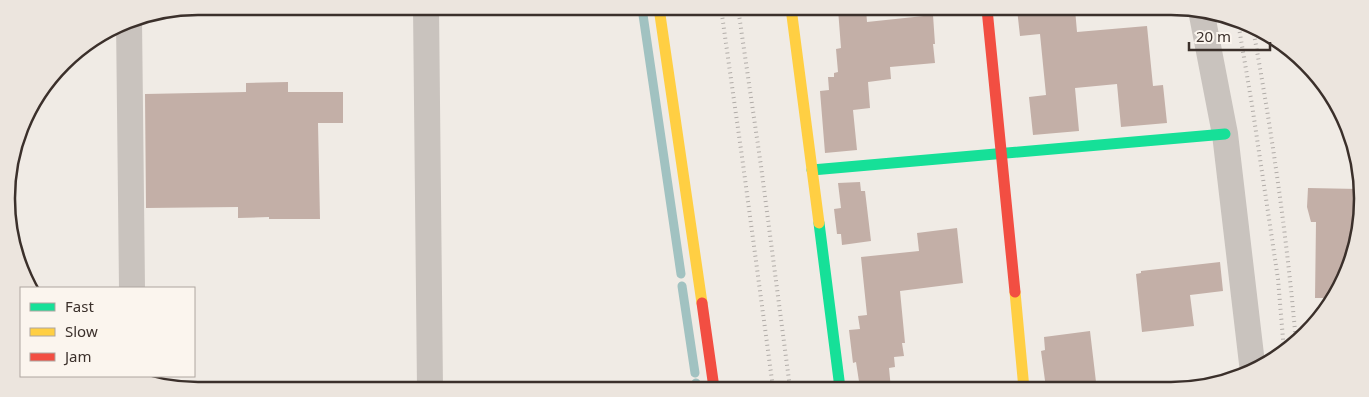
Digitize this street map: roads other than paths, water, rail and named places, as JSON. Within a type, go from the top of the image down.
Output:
[{"type":"street","points":[[426,15],[430,382]]},
{"type":"street","points":[[660,15],[713,382]]},
{"type":"street","points":[[792,15],[839,382]]},
{"type":"street","points":[[987,15],[1023,382]]},
{"type":"street","points":[[1203,18],[1224,134],[1252,363]]},
{"type":"street","points":[[129,29],[132,287]]},
{"type":"street","points":[[812,170],[1224,134]]},
{"type":"waterway","points":[[643,15],[681,274]]},
{"type":"waterway","points":[[682,286],[695,373]]},
{"type":"railway","points":[[722,15],[772,382]]},
{"type":"railway","points":[[739,15],[789,382]]},
{"type":"railway","points":[[1239,28],[1278,279],[1283,343]]},
{"type":"railway","points":[[1254,35],[1278,185],[1295,332]]}]
